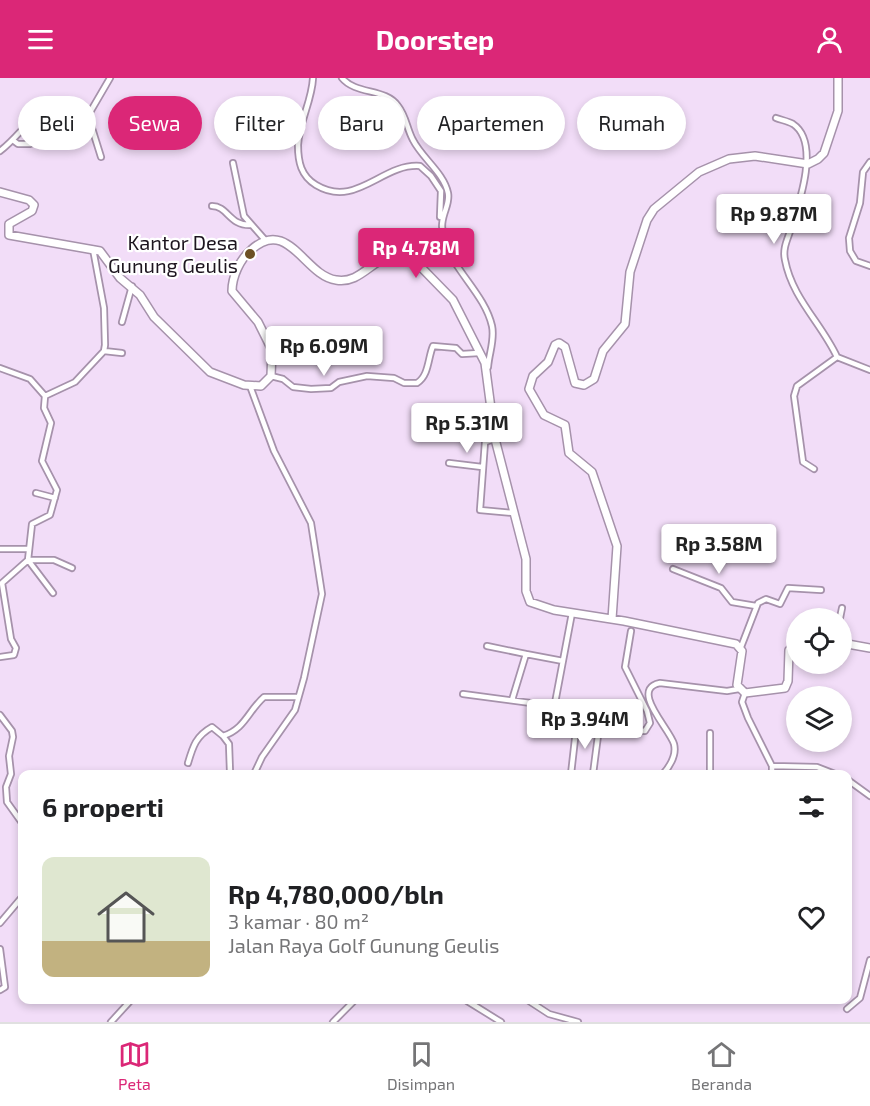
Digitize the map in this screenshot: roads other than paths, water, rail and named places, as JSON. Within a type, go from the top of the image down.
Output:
[{"type":"main road","points":[[612,619],[618,551],[601,493],[589,468],[569,453],[565,424],[544,415],[529,389],[529,382],[548,362],[555,345],[560,343],[566,347],[575,383],[584,385],[594,380],[603,351],[625,324],[630,272],[647,220],[654,209],[707,168],[739,157],[763,157],[808,164],[824,153],[838,111],[838,78]]},
{"type":"main road","points":[[0,192],[29,200],[34,205],[29,213],[9,224],[8,232],[12,236],[101,252],[118,276],[132,286],[154,317],[210,372],[250,386],[263,384],[271,376],[273,356],[269,341],[258,322],[236,299],[232,288],[246,254],[266,241],[287,244],[319,273],[336,280],[356,278],[389,256],[410,258],[456,304],[487,370],[495,439],[526,559],[528,600],[541,607],[720,639],[741,647],[736,679],[742,691],[785,688],[788,674]]},
{"type":"main road","points":[[852,645],[870,648]]},
{"type":"street","points":[[96,102],[110,78]]},
{"type":"street","points":[[313,78],[298,144],[300,165],[305,175],[322,188],[345,192],[362,189],[396,171],[412,166],[422,167],[441,191],[441,223],[451,256],[483,306],[492,326],[493,342],[487,370]]},
{"type":"street","points":[[342,78],[355,87],[391,99],[399,107],[416,145],[447,190],[449,200],[441,223]]},
{"type":"street","points":[[776,118],[793,124],[797,128],[805,144],[808,164],[785,245],[784,260],[803,304],[819,323],[837,357],[870,370]]},
{"type":"street","points":[[0,151],[14,141],[18,135]]},
{"type":"street","points":[[14,141],[18,144]]},
{"type":"street","points":[[96,141],[101,157]]},
{"type":"street","points":[[870,162],[863,169],[860,203],[849,245],[856,261],[870,266]]},
{"type":"street","points":[[233,163],[243,212],[251,225],[266,241]]},
{"type":"street","points":[[212,206],[221,207],[232,220],[243,226],[251,225]]},
{"type":"street","points":[[45,396],[75,382],[104,351],[106,338],[104,308],[93,249]]},
{"type":"street","points":[[122,322],[132,286]]},
{"type":"street","points":[[271,376],[283,379],[293,387],[311,389],[332,388],[339,382],[367,376],[394,378],[404,383],[417,383],[424,376],[429,352],[434,346],[456,348],[462,354],[479,353]]},
{"type":"street","points":[[104,351],[122,353]]},
{"type":"street","points":[[814,469],[803,462],[795,393],[797,386],[837,357]]},
{"type":"street","points":[[0,368],[30,379],[45,396],[44,408],[51,423],[42,461],[56,486],[55,498],[50,515],[32,524],[28,560],[53,593]]},
{"type":"street","points":[[250,386],[274,451],[310,520],[321,579],[320,604],[298,697],[291,716],[262,757],[256,770]]},
{"type":"street","points":[[495,439],[485,442],[480,510],[514,513]]},
{"type":"street","points":[[449,463],[482,467]]},
{"type":"street","points":[[36,493],[55,498]]},
{"type":"street","points":[[0,549],[28,549]]},
{"type":"street","points":[[0,657],[14,655],[16,648],[11,639],[2,583],[28,560],[54,560],[72,568]]},
{"type":"street","points":[[673,569],[721,588],[732,602],[756,606]]},
{"type":"street","points":[[741,647],[756,606],[766,599],[780,604],[788,588],[821,590]]},
{"type":"street","points":[[463,694],[546,705],[555,703],[572,613]]},
{"type":"street","points":[[594,770],[599,728],[642,732],[647,729],[650,718],[625,667],[631,631]]},
{"type":"street","points":[[487,646],[562,661]]},
{"type":"street","points":[[512,700],[526,654]]},
{"type":"street","points":[[666,770],[673,759],[674,745],[648,696],[651,687],[660,683],[742,691],[742,702],[772,770]]},
{"type":"street","points":[[640,698],[648,696]]},
{"type":"street","points":[[223,736],[238,730],[264,697],[298,697]]},
{"type":"street","points":[[0,715],[12,731],[9,756],[11,774],[6,787],[7,802],[18,818]]},
{"type":"street","points":[[188,763],[200,735],[212,727],[223,736],[229,746],[230,770]]},
{"type":"street","points":[[571,770],[576,730]]},
{"type":"street","points":[[710,734],[710,770]]},
{"type":"street","points":[[772,766],[817,767],[825,770]]},
{"type":"street","points":[[852,783],[870,795]]},
{"type":"street","points":[[0,923],[18,902]]},
{"type":"street","points":[[0,949],[5,979],[5,987],[0,990]]},
{"type":"street","points":[[846,1009],[860,999],[870,960]]},
{"type":"street","points":[[111,1022],[127,1004]]},
{"type":"street","points":[[333,1022],[351,1004]]},
{"type":"street","points":[[472,1004],[501,1022]]},
{"type":"street","points":[[534,1004],[549,1014],[578,1022]]},
{"type":"place","name":"Kantor Desa Gunung Geulis","points":[[250,254]]}]
